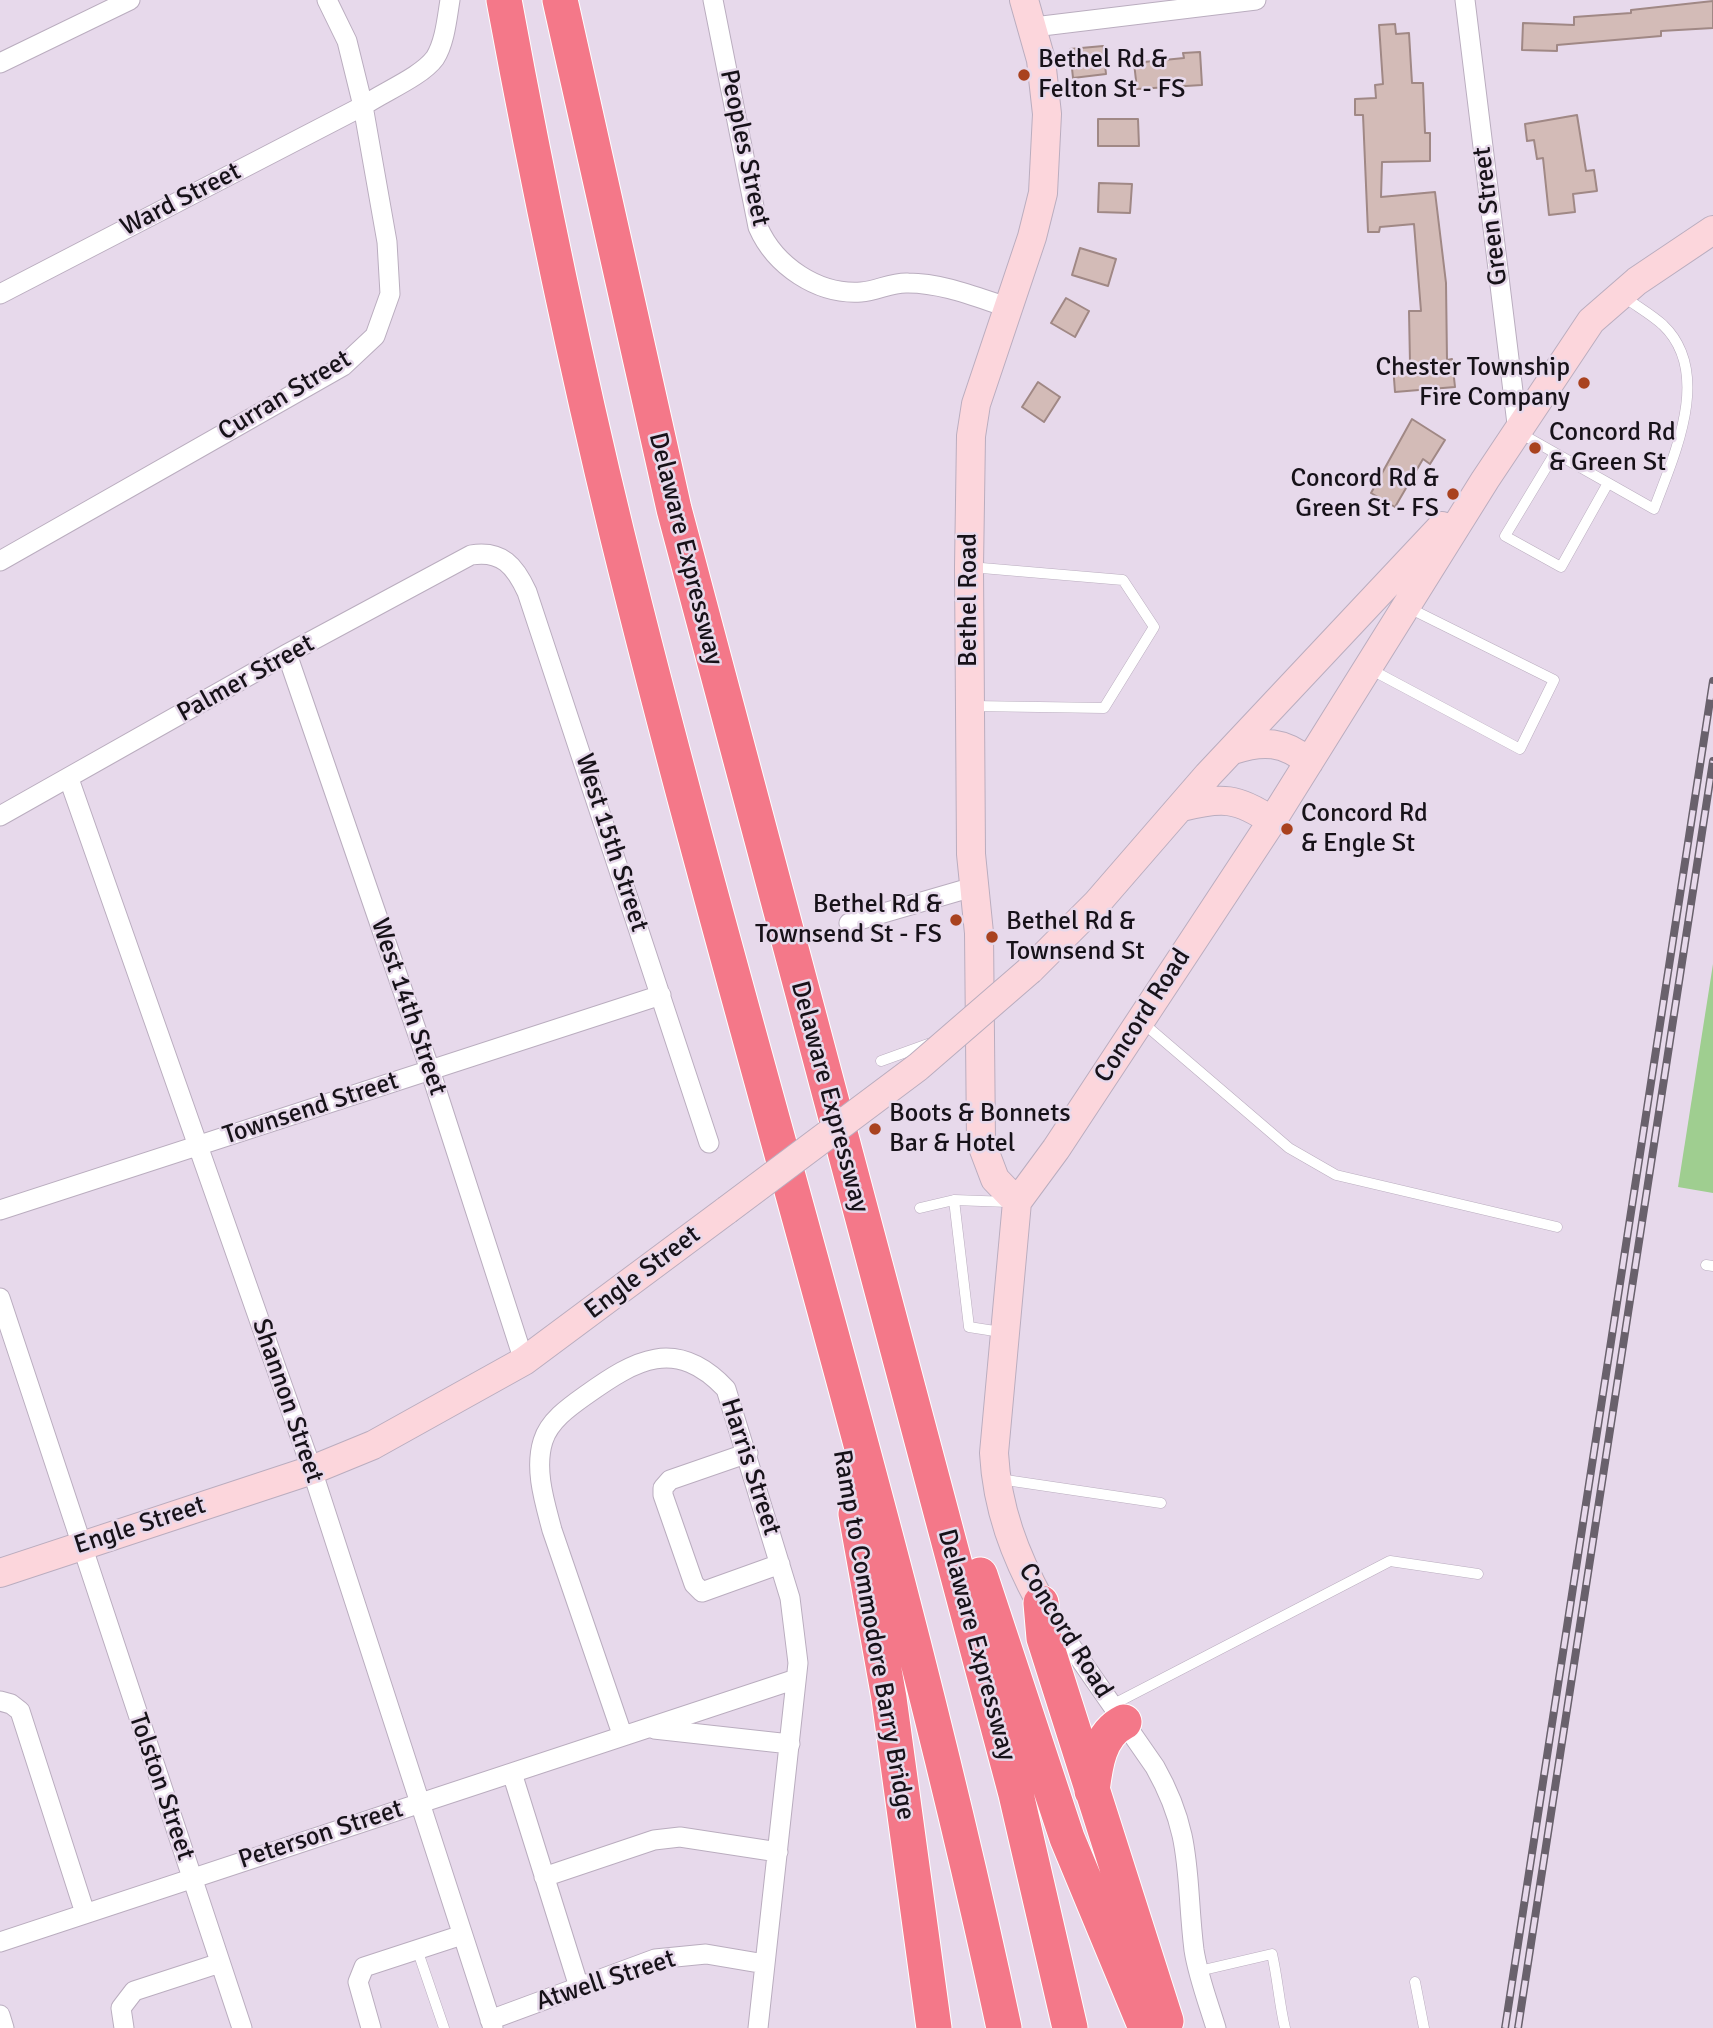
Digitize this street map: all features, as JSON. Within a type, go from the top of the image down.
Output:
[{"type":"highway","points":[[504,0],[564,300],[616,527],[926,1690],[1004,2028]]},
{"type":"highway","name":"Delaware Expressway","points":[[560,0],[674,509],[1016,1794],[1070,2028]]},
{"type":"highway","points":[[819,1061],[899,1284],[963,1522],[1067,1838],[1146,2028]]},
{"type":"highway","name":"Ramp to Commodore Barry Bridge","points":[[806,1242],[831,1401],[863,1546],[889,1698],[934,2028]]},
{"type":"highway","points":[[1041,1603],[1044,1638],[1168,2028]]},
{"type":"highway","points":[[1093,1791],[1098,1755],[1118,1714]]},
{"type":"main road","name":"Bethel Road","points":[[1017,1202],[995,1179],[981,1142],[979,933],[973,887],[969,706],[969,567],[971,436],[976,404],[1043,193],[1047,114],[1034,27],[1024,0]]},
{"type":"main road","name":"Concord Road","points":[[1041,1603],[1009,1535],[995,1478],[995,1411],[1017,1202],[1272,821],[1485,480],[1591,320],[1621,295],[1713,230]]},
{"type":"main road","name":"Engle Street","points":[[0,1573],[312,1470],[415,1423],[524,1361],[918,1067],[1030,970],[1097,903],[1233,750],[1485,480]]},
{"type":"main road","points":[[1233,750],[1265,742],[1288,747],[1309,762]]},
{"type":"main road","points":[[1182,807],[1210,800],[1233,800],[1272,821]]},
{"type":"street","name":"Curran Street","points":[[0,561],[343,366],[375,337],[390,294],[387,243],[363,106],[347,41],[327,0]]},
{"type":"street","name":"Ward Street","points":[[0,294],[363,106],[420,73],[435,57],[444,33],[450,0]]},
{"type":"street","name":"Peoples Street","points":[[713,0],[758,228],[774,254],[813,283],[830,289],[864,292],[906,282],[943,288],[1007,307]]},
{"type":"street","points":[[1034,27],[1256,0]]},
{"type":"street","name":"Green Street","points":[[1465,0],[1518,432]]},
{"type":"street","points":[[0,63],[121,2]]},
{"type":"street","name":"Palmer Street","points":[[0,816],[287,654],[471,555],[495,555]]},
{"type":"street","name":"West 15th Street","points":[[495,555],[513,566],[527,592],[709,1143]]},
{"type":"street","name":"West 14th Street","points":[[287,654],[430,1070],[524,1361]]},
{"type":"street","name":"Shannon Street","points":[[69,779],[312,1470],[492,2024]]},
{"type":"street","points":[[849,923],[973,887]]},
{"type":"street","name":"Townsend Street","points":[[0,1210],[661,995]]},
{"type":"street","name":"Tolston Street","points":[[0,1298],[242,2028]]},
{"type":"street","name":"Harris Street","points":[[622,1734],[543,1496],[540,1455],[543,1440],[564,1411],[617,1373],[648,1358],[666,1357],[704,1371],[726,1389],[748,1453],[790,1598],[798,1663],[758,2028]]},
{"type":"street","points":[[748,1453],[670,1480],[663,1488],[663,1495],[694,1584],[702,1592],[780,1564]]},
{"type":"street","name":"Concord Road","points":[[1041,1603],[1155,1767],[1170,1793],[1187,1852],[1199,1971],[1216,2028]]},
{"type":"street","name":"Peterson Street","points":[[0,1942],[512,1773],[622,1734],[796,1679]]},
{"type":"street","points":[[0,1701],[11,1704],[20,1711],[85,1913]]},
{"type":"street","name":"Peterson Street","points":[[643,1729],[732,1735],[790,1744]]},
{"type":"street","points":[[512,1773],[579,1987]]},
{"type":"street","points":[[544,1877],[654,1840],[680,1838],[778,1852]]},
{"type":"street","points":[[371,2028],[358,1982],[359,1974],[376,1962],[463,1935]]},
{"type":"street","name":"Atwell Street","points":[[492,2024],[579,1987],[655,1959],[706,1954],[765,1964]]},
{"type":"street","points":[[124,2028],[121,2008],[134,1991],[220,1963]]},
{"type":"street","points":[[0,2015],[4,2028]]},
{"type":"lane","points":[[1518,432],[1654,509],[1675,452],[1690,383],[1685,359],[1665,326],[1621,295]]},
{"type":"lane","points":[[1555,453],[1505,536],[1561,567],[1608,483]]},
{"type":"lane","points":[[969,567],[1123,579],[1154,626],[1104,708],[969,706]]},
{"type":"lane","points":[[1368,668],[1520,749],[1554,680],[1406,606]]},
{"type":"lane","points":[[1140,1021],[1289,1149],[1326,1170],[1379,1187],[1557,1227]]},
{"type":"lane","points":[[881,1061],[981,1025]]},
{"type":"lane","points":[[954,1200],[969,1327],[1003,1332]]},
{"type":"lane","points":[[919,1208],[954,1200],[1017,1202]]},
{"type":"lane","points":[[995,1478],[1161,1503]]},
{"type":"lane","points":[[1118,1714],[1390,1561],[1478,1574]]},
{"type":"lane","points":[[417,1949],[444,2028]]},
{"type":"lane","points":[[1199,1971],[1272,1954],[1282,1995],[1280,2007],[1285,2028]]},
{"type":"lane","points":[[1415,1982],[1424,2028]]},
{"type":"green space","points":[[1713,964],[1713,1193],[1678,1187]]},
{"type":"building","points":[[1713,1],[1713,28],[1661,31],[1661,36],[1557,45],[1557,51],[1522,50],[1523,23],[1574,25],[1574,17],[1631,13],[1631,10]]},
{"type":"building","points":[[1395,24],[1396,34],[1409,33],[1412,83],[1423,83],[1425,133],[1430,133],[1430,161],[1382,162],[1381,197],[1435,192],[1446,283],[1447,360],[1452,359],[1455,387],[1395,392],[1393,365],[1410,363],[1409,311],[1421,311],[1414,224],[1380,227],[1379,232],[1368,232],[1363,115],[1355,115],[1355,99],[1376,98],[1375,85],[1383,84],[1379,25]]},
{"type":"building","points":[[1103,46],[1106,74],[1073,78],[1070,49]]},
{"type":"building","points":[[1200,52],[1202,85],[1137,89],[1134,63],[1184,58],[1183,53]]},
{"type":"building","points":[[1577,115],[1586,171],[1594,170],[1597,191],[1573,194],[1575,212],[1549,215],[1543,158],[1537,159],[1534,140],[1527,141],[1525,124]]},
{"type":"building","points":[[1098,119],[1138,119],[1139,146],[1098,146]]},
{"type":"building","points":[[1099,183],[1132,184],[1130,213],[1098,212]]},
{"type":"building","points":[[1080,248],[1116,259],[1108,286],[1072,275]]},
{"type":"building","points":[[1066,298],[1089,311],[1075,337],[1051,323]]},
{"type":"building","points":[[1038,382],[1060,397],[1044,422],[1022,407]]},
{"type":"building","points":[[1412,419],[1445,440],[1430,464],[1423,459],[1395,507],[1371,493]]},
{"type":"railway","points":[[1505,2028],[1713,681]]},
{"type":"railway","points":[[1518,2028],[1713,761]]},
{"type":"place","name":"Bethel Rd & Felton St - FS","points":[[1024,75]]},
{"type":"place","name":"Chester Township Fire Company","points":[[1584,383]]},
{"type":"place","name":"Concord Rd & Green St","points":[[1535,448]]},
{"type":"place","name":"Concord Rd & Green St - FS","points":[[1453,494]]},
{"type":"place","name":"Concord Rd & Engle St","points":[[1287,829]]},
{"type":"place","name":"Bethel Rd & Townsend St - FS","points":[[956,920]]},
{"type":"place","name":"Bethel Rd & Townsend St","points":[[992,937]]},
{"type":"place","name":"Boots & Bonnets Bar & Hotel","points":[[875,1129]]}]
